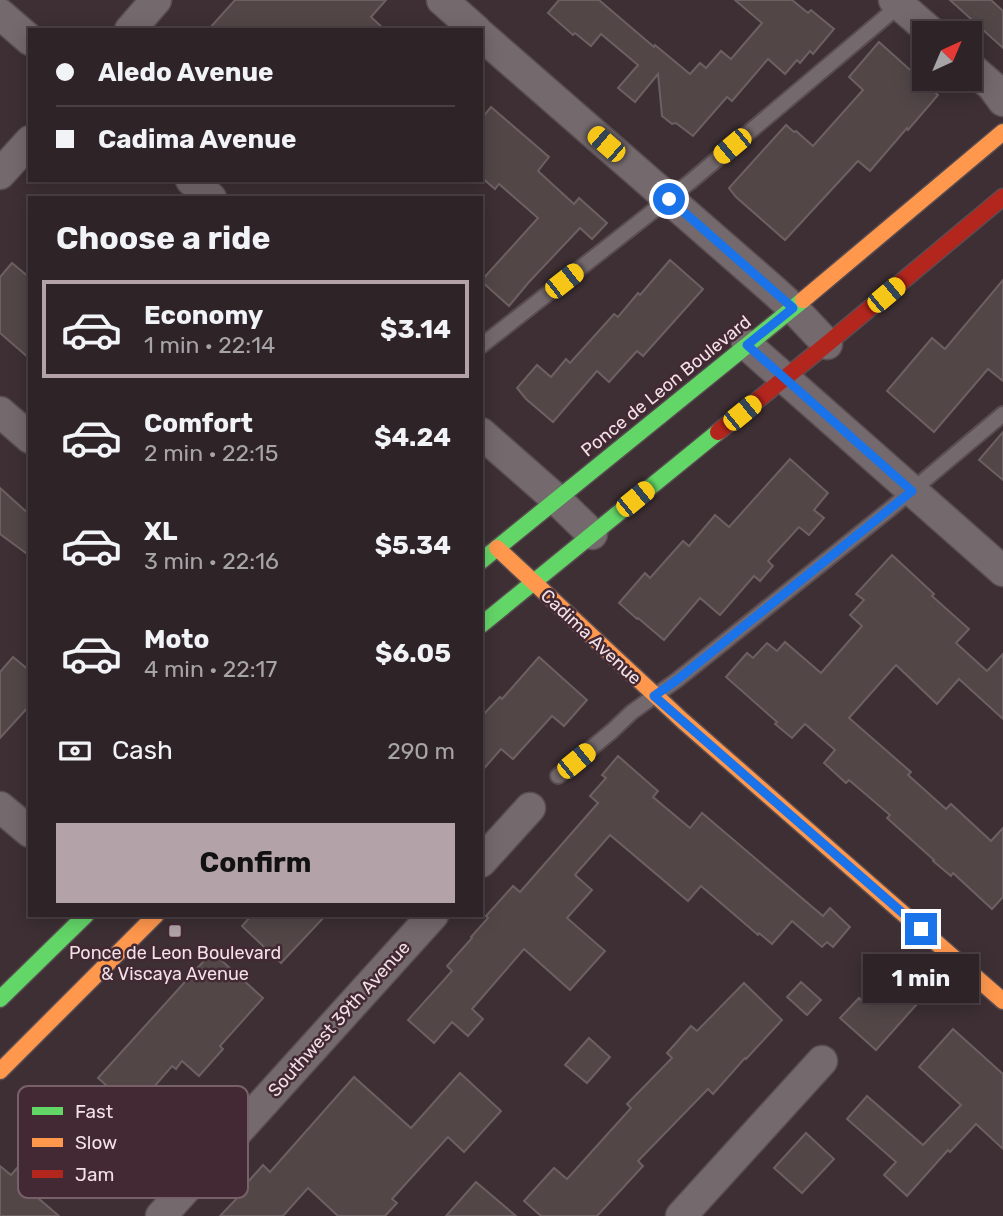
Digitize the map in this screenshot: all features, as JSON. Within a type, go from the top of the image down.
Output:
[{"type":"street","points":[[132,28],[156,0]]},
{"type":"street","points":[[442,0],[474,28]]},
{"type":"street","points":[[900,2],[920,21]]},
{"type":"street","points":[[0,14],[28,38]]},
{"type":"street","points":[[483,36],[793,308],[827,344]]},
{"type":"street","points":[[982,77],[1003,101]]},
{"type":"street","name":"Ponce de Leon Boulevard","points":[[483,559],[793,308],[1003,132]]},
{"type":"street","points":[[0,174],[28,143]]},
{"type":"street","points":[[193,182],[209,196]]},
{"type":"street","points":[[483,623],[785,379],[1003,197]]},
{"type":"street","points":[[747,345],[1003,571]]},
{"type":"street","points":[[0,412],[28,436]]},
{"type":"street","points":[[483,435],[592,534]]},
{"type":"street","name":"Cadima Avenue","points":[[496,548],[654,696],[1003,1001]]},
{"type":"street","points":[[0,807],[28,830]]},
{"type":"street","points":[[483,860],[530,808]]},
{"type":"street","points":[[0,999],[84,917]]},
{"type":"street","name":"Southwest 39th Avenue","points":[[248,1119],[431,917]]},
{"type":"street","points":[[0,1071],[139,921]]},
{"type":"street","points":[[681,1216],[822,1061]]},
{"type":"street","name":"Southwest 39th Avenue","points":[[160,1216],[176,1198]]},
{"type":"lane","points":[[483,344],[669,199],[900,2]]},
{"type":"lane","points":[[558,776],[632,712],[677,680],[912,491],[1003,414]]},
{"type":"building","points":[[235,0],[386,0],[371,17],[383,28],[210,28]]},
{"type":"building","points":[[559,0],[599,0],[690,74],[700,63],[706,68],[721,51],[731,59],[762,23],[735,0],[792,0],[808,13],[811,10],[834,29],[813,54],[810,51],[800,63],[797,60],[785,74],[768,59],[732,101],[727,97],[693,136],[662,116],[658,74],[635,102],[618,88],[638,65],[601,34],[591,46],[575,33],[573,35],[548,13]]},
{"type":"building","points":[[950,0],[991,0],[1003,11],[1003,48],[982,29],[982,21],[973,21]]},
{"type":"building","points":[[879,42],[912,72],[912,91],[934,91],[938,95],[870,171],[858,161],[785,240],[729,188],[786,125],[813,146],[863,90],[849,77]]},
{"type":"building","points":[[491,107],[549,157],[538,171],[574,204],[579,198],[607,223],[592,239],[580,228],[509,306],[483,283],[483,279],[538,218],[499,184],[495,189],[483,179],[483,117]]},
{"type":"building","points":[[670,260],[703,289],[643,356],[637,351],[609,382],[597,371],[553,422],[526,399],[517,388],[537,365],[551,377],[566,359],[570,363],[614,314],[618,317],[638,293],[640,295]]},
{"type":"building","points":[[12,263],[28,276],[28,357],[0,333],[0,277]]},
{"type":"building","points":[[1003,280],[1003,381],[988,369],[934,432],[887,391],[932,338],[945,349]]},
{"type":"building","points":[[1003,432],[1003,480],[979,460]]},
{"type":"building","points":[[790,459],[828,493],[814,510],[824,518],[809,535],[799,527],[768,561],[773,566],[760,581],[754,576],[720,615],[700,598],[664,640],[619,603],[645,573],[650,578],[683,541],[689,546],[715,515],[729,527]]},
{"type":"building","points":[[0,488],[28,513],[28,555],[0,534]]},
{"type":"building","points":[[892,555],[969,629],[956,643],[987,671],[1003,654],[1003,719],[959,679],[937,704],[896,665],[849,718],[911,772],[908,775],[946,809],[951,804],[991,841],[1003,828],[1003,897],[992,909],[953,873],[951,876],[933,861],[887,818],[890,815],[849,780],[846,783],[824,763],[835,750],[805,724],[792,738],[726,677],[747,653],[753,658],[767,643],[777,651],[785,642],[821,673],[862,626],[850,615],[864,600],[856,594]]},
{"type":"building","points":[[13,657],[28,669],[28,707],[0,738],[0,672]]},
{"type":"building","points":[[539,657],[587,700],[564,726],[552,716],[513,759],[501,749],[483,770],[483,715],[500,697],[502,699]]},
{"type":"building","points":[[618,756],[658,791],[653,797],[690,828],[702,813],[823,916],[830,908],[850,927],[833,947],[827,942],[822,947],[792,921],[772,944],[701,886],[688,901],[610,835],[575,875],[592,890],[567,918],[605,951],[570,990],[524,949],[472,1009],[483,1019],[468,1036],[452,1022],[434,1043],[408,1020],[452,971],[447,966],[488,918],[486,916],[513,886],[520,892],[598,803],[590,796],[606,778],[602,775]]},
{"type":"building","points":[[250,917],[324,917],[281,963],[242,926]]},
{"type":"building","points":[[212,952],[263,998],[220,1046],[223,1049],[199,1076],[182,1061],[176,1069],[172,1066],[155,1086],[107,1086],[98,1078]]},
{"type":"building","points":[[884,975],[917,1004],[876,1050],[840,1018]]},
{"type":"building","points":[[801,982],[821,1000],[807,1015],[787,997]]},
{"type":"building","points":[[744,983],[782,1020],[713,1094],[708,1089],[638,1161],[643,1166],[597,1216],[541,1216],[524,1201],[554,1168],[567,1179],[631,1108],[627,1104],[672,1058],[667,1053],[691,1026],[697,1031]]},
{"type":"building","points":[[953,1029],[1003,1074],[1003,1149],[976,1124],[950,1152],[948,1150],[907,1196],[884,1175],[896,1162],[847,1119],[867,1096],[923,1145],[961,1105],[919,1067]]},
{"type":"building","points":[[589,1038],[610,1057],[587,1083],[565,1065]]},
{"type":"building","points":[[460,1073],[501,1111],[464,1152],[448,1137],[392,1199],[397,1203],[385,1216],[338,1216],[308,1188],[283,1216],[220,1216],[237,1198],[248,1198],[248,1182],[263,1165],[270,1172],[354,1077],[411,1128]]},
{"type":"building","points":[[806,1133],[834,1159],[802,1193],[774,1168]]},
{"type":"building","points":[[0,1166],[11,1175],[18,1167],[18,1198],[38,1198],[59,1216],[0,1216]]},
{"type":"building","points":[[476,1182],[516,1216],[446,1216]]},
{"type":"traffic: fast","points":[[483,559],[803,300]]},
{"type":"traffic: fast","points":[[483,623],[718,432]]},
{"type":"traffic: fast","points":[[0,999],[84,917]]},
{"type":"traffic: slow","points":[[803,300],[1003,132]]},
{"type":"traffic: slow","points":[[497,548],[683,721],[1003,1001]]},
{"type":"traffic: slow","points":[[0,1071],[154,917]]},
{"type":"traffic: jam","points":[[718,432],[1003,197]]},
{"type":"place","name":"Ponce de Leon Boulevard & Viscaya Avenue","points":[[175,931]]},
{"type":"route","points":[[669,199],[793,308],[747,345],[912,491],[654,696],[921,929]]}]
